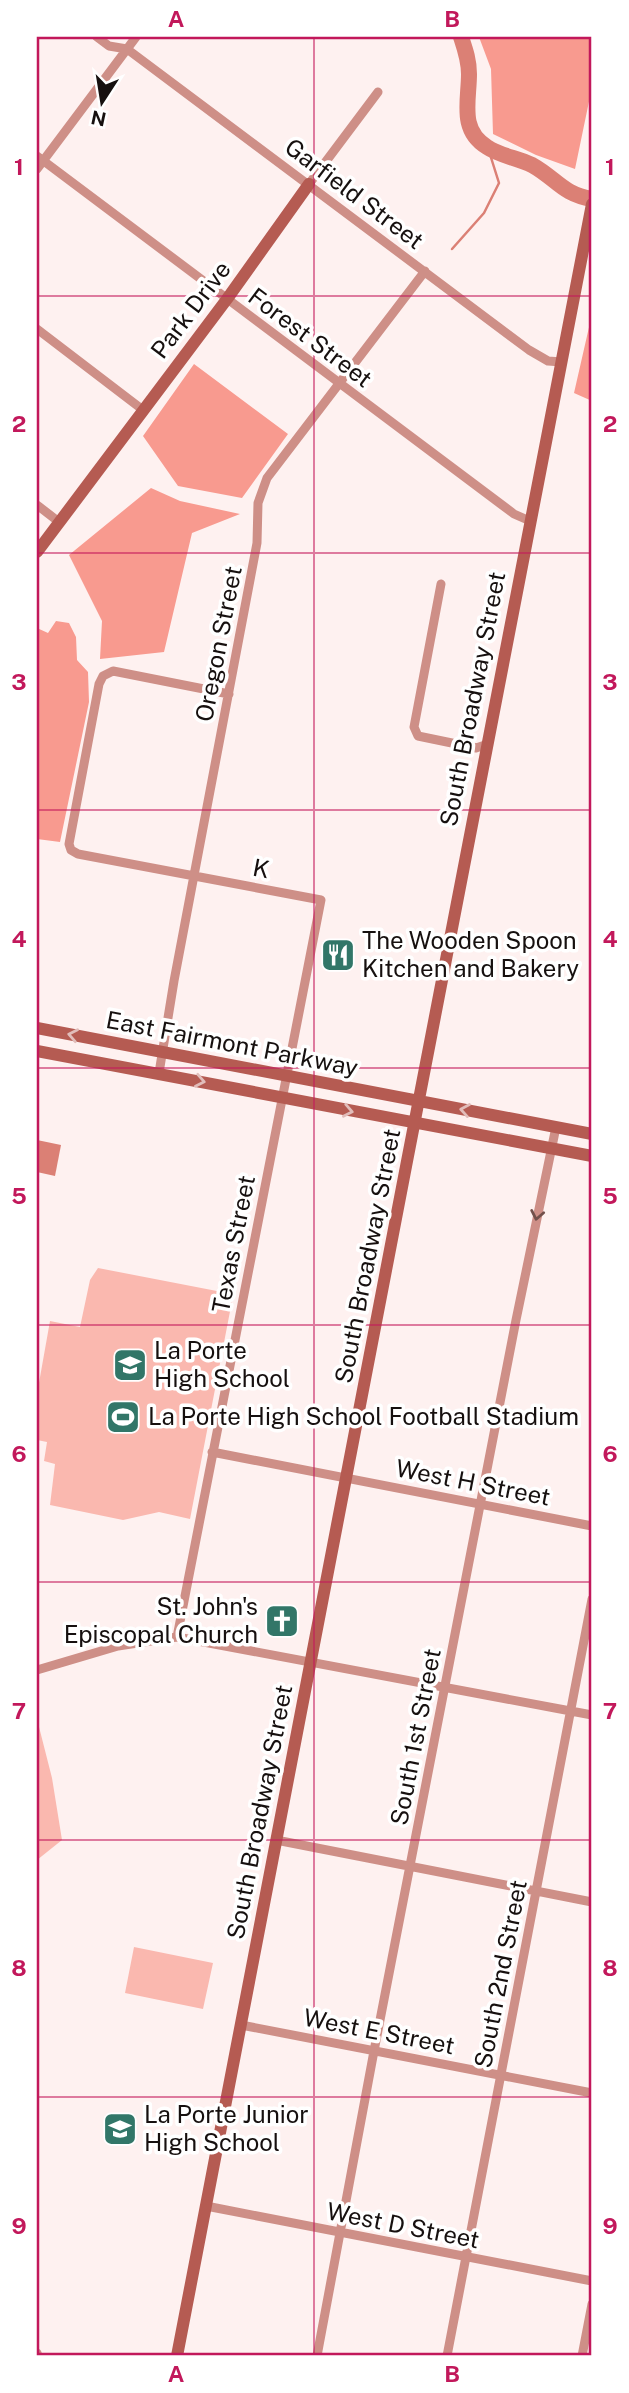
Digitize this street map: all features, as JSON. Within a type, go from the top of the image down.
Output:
[{"type":"main road","name":"Park Drive","points":[[37,551],[227,299],[309,184]]},
{"type":"main road","name":"South Broadway Street","points":[[177,2356],[419,1102],[485,745],[592,204]]},
{"type":"main road","name":"East Fairmont Parkway","points":[[37,1028],[592,1134]]},
{"type":"main road","name":"East Fairmont Parkway","points":[[37,1051],[592,1156]]},
{"type":"main road","points":[[488,1137],[491,1115]]},
{"type":"street","name":"Garfield Street","points":[[97,37],[109,46],[127,49],[529,350],[548,361],[562,362]]},
{"type":"street","points":[[122,37],[127,49]]},
{"type":"street","points":[[39,162],[136,37]]},
{"type":"street","name":"Park Drive","points":[[309,184],[378,92]]},
{"type":"street","name":"Forest Street","points":[[39,162],[514,513],[530,521]]},
{"type":"street","name":"Oregon Street","points":[[159,1073],[257,542],[258,503],[267,478],[425,271]]},
{"type":"street","points":[[37,329],[143,410]]},
{"type":"street","points":[[37,505],[59,522]]},
{"type":"street","points":[[442,584],[414,727],[418,736],[476,748],[485,745]]},
{"type":"street","name":"K","points":[[229,694],[113,671],[103,677],[99,684],[69,844],[71,850],[78,854],[321,901]]},
{"type":"street","name":"Texas Street","points":[[177,1637],[321,901]]},
{"type":"street","name":"South 1st Street","points":[[317,2356],[480,1505],[556,1127]]},
{"type":"street","name":"West H Street","points":[[212,1452],[592,1527]]},
{"type":"street","name":"South 2nd Street","points":[[447,2356],[592,1599]]},
{"type":"street","points":[[37,1670],[118,1646],[177,1637],[592,1716]]},
{"type":"street","points":[[276,1840],[592,1902]]},
{"type":"street","name":"West E Street","points":[[241,2025],[592,2092]]},
{"type":"street","name":"West D Street","points":[[206,2206],[592,2281]]},
{"type":"street","points":[[582,2356],[592,2304]]},
{"type":"shaded area","points":[[479,37],[592,37],[592,87],[575,169],[536,155],[493,134],[491,69]]},
{"type":"shaded area","points":[[592,314],[592,401],[574,393]]},
{"type":"shaded area","points":[[194,364],[288,434],[242,498],[178,486],[143,436]]},
{"type":"shaded area","points":[[151,488],[180,501],[240,514],[192,533],[164,652],[100,659],[102,621],[69,555]]},
{"type":"shaded area","points":[[56,621],[69,623],[76,637],[77,660],[88,672],[89,702],[60,842],[37,839],[37,628],[48,633]]},
{"type":"shaded area","points":[[37,1140],[61,1145],[55,1176],[37,1172]]},
{"type":"shaded area","name":"La Porte High School Football Stadium","points":[[98,1268],[222,1292],[222,1299],[232,1301],[190,1519],[159,1512],[123,1520],[50,1505],[55,1464],[44,1461],[47,1442],[37,1440],[37,1394],[50,1321],[80,1327],[90,1280]]},
{"type":"shaded area","points":[[37,1719],[52,1778],[62,1840],[37,1860]]},
{"type":"shaded area","points":[[134,1947],[213,1963],[203,2009],[125,1993]]},
{"type":"waterway","points":[[461,37],[469,69],[469,124],[478,140],[498,153],[541,170],[573,194],[592,199]]},
{"type":"waterway","points":[[452,249],[484,213],[499,183],[488,148]]},
{"type":"place","name":"The Wooden Spoon Kitchen and Bakery","points":[[338,955]]},
{"type":"place","name":"La Porte High School","points":[[130,1365]]},
{"type":"place","name":"La Porte High School Football Stadium","points":[[123,1417]]},
{"type":"place","name":"St. John's Episcopal Church","points":[[282,1621]]},
{"type":"place","name":"La Porte Junior High School","points":[[120,2129]]}]
